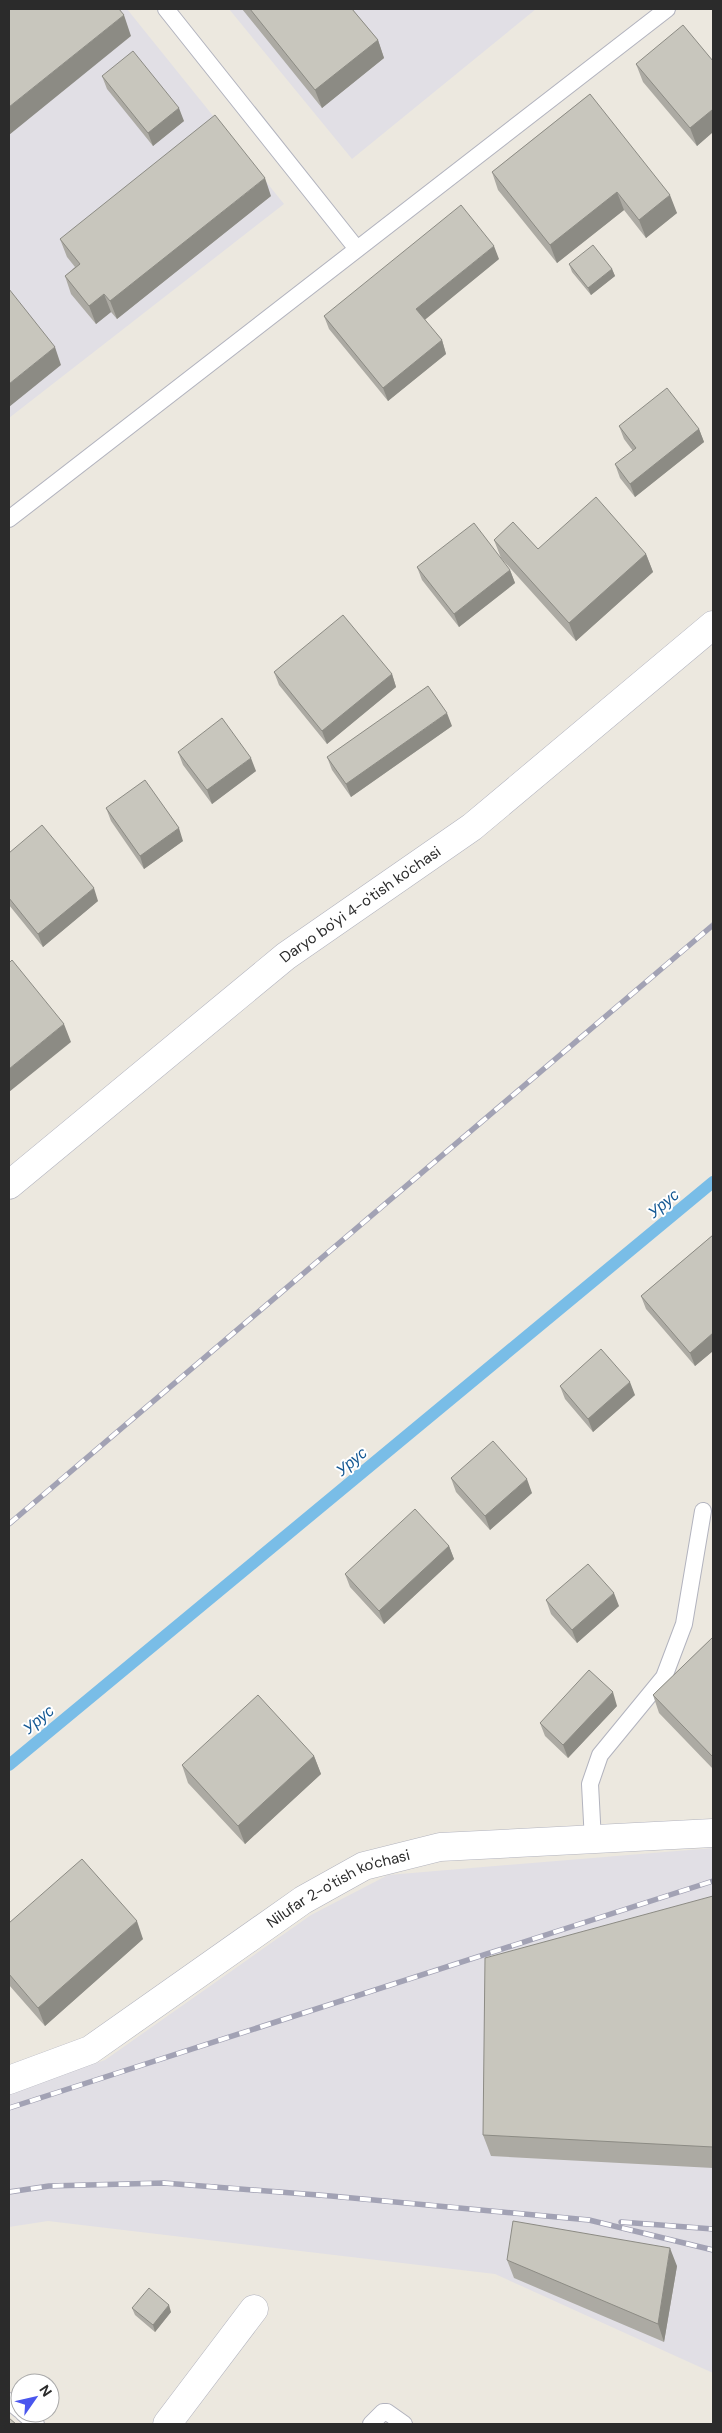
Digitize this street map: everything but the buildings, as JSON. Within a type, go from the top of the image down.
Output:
[{"type":"street","name":"Daryo bo'yi 4-o'tish ko'chasi","points":[[9,1185],[286,956],[472,827],[713,625]]},
{"type":"street","name":"Nilufar 2-o'tish ko'chasi","points":[[9,2080],[90,2050],[303,1900],[364,1866],[440,1847],[593,1841],[713,1833]]},
{"type":"street","points":[[167,2424],[254,2309]]},
{"type":"lane","points":[[166,9],[358,249]]},
{"type":"lane","points":[[9,519],[667,9]]},
{"type":"lane","points":[[593,1841],[590,1784],[600,1755],[664,1677],[684,1624],[703,1511]]},
{"type":"lane","points":[[371,2424],[383,2412],[404,2424]]},
{"type":"shaded area","points":[[9,9],[127,9],[284,204],[9,418]]},
{"type":"shaded area","points":[[229,9],[536,9],[352,159]]},
{"type":"shaded area","points":[[713,1848],[713,2373],[495,2274],[48,2221],[9,2227],[9,2093],[105,2060],[311,1915],[388,1875]]},
{"type":"waterway","name":"Урус","points":[[9,1765],[713,1182]]},
{"type":"railway","points":[[9,1524],[713,925]]},
{"type":"railway","points":[[9,2108],[713,1881]]},
{"type":"railway","points":[[9,2192],[49,2186],[164,2183],[331,2196],[589,2220],[713,2250]]},
{"type":"railway","points":[[621,2222],[713,2229]]}]
